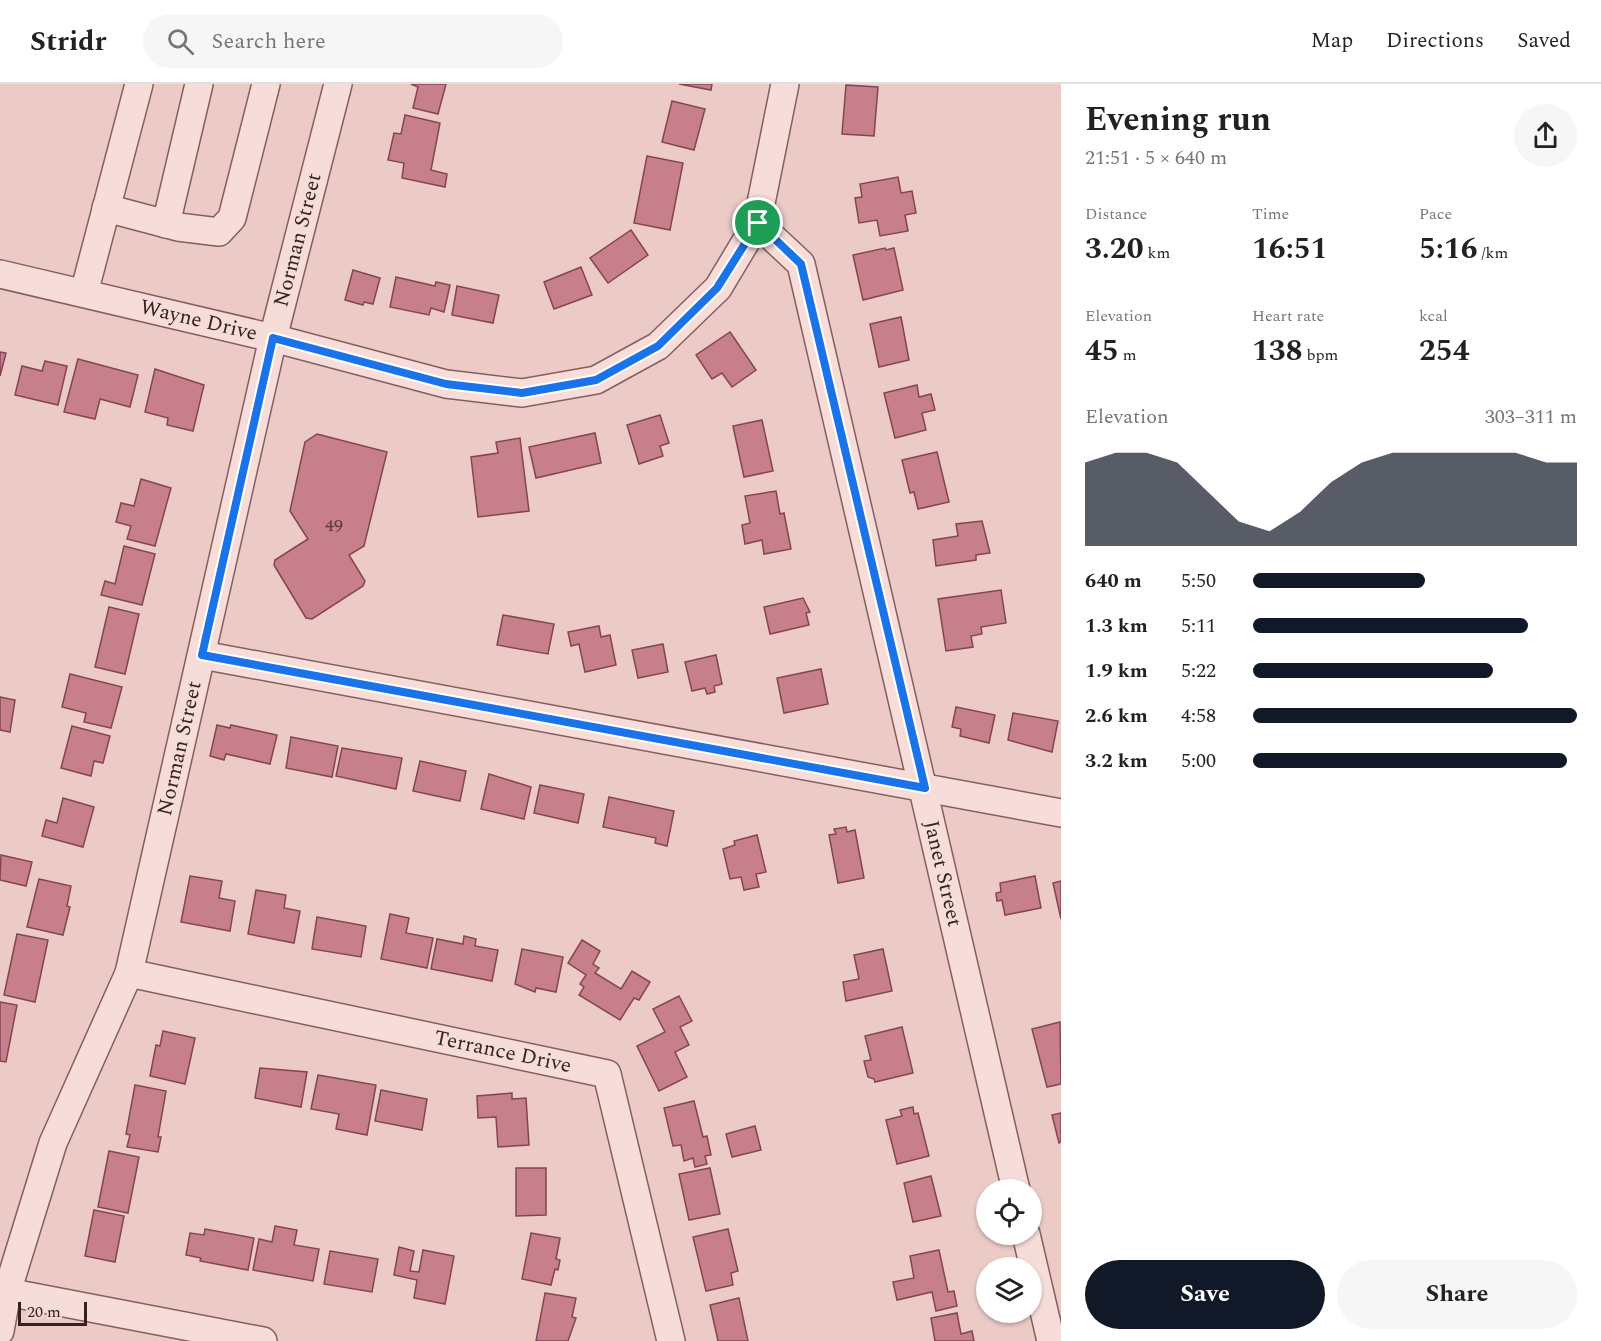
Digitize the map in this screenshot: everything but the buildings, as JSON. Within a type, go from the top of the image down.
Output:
[{"type":"street","points":[[84,294],[139,84]]},
{"type":"street","points":[[166,224],[199,84]]},
{"type":"street","points":[[106,208],[166,224],[219,232],[232,218],[266,84]]},
{"type":"street","name":"Norman Street","points":[[0,1331],[8,1292],[53,1143],[129,973],[273,338],[338,84]]},
{"type":"street","name":"Wayne Drive","points":[[0,273],[273,338],[446,384],[522,393],[596,380],[658,346],[717,288],[758,223],[785,84]]},
{"type":"street","name":"Janet Street","points":[[758,223],[801,264],[925,788],[1014,1179]]},
{"type":"street","points":[[202,655],[1061,813]]},
{"type":"street","name":"Terrance Drive","points":[[129,973],[607,1074],[671,1341]]},
{"type":"street","points":[[1029,1245],[1051,1341]]},
{"type":"street","points":[[8,1292],[263,1341]]},
{"type":"route","points":[[758,223],[801,264],[925,788],[202,655],[273,338],[446,384],[522,393],[596,380],[658,346],[717,288],[758,223]]}]
